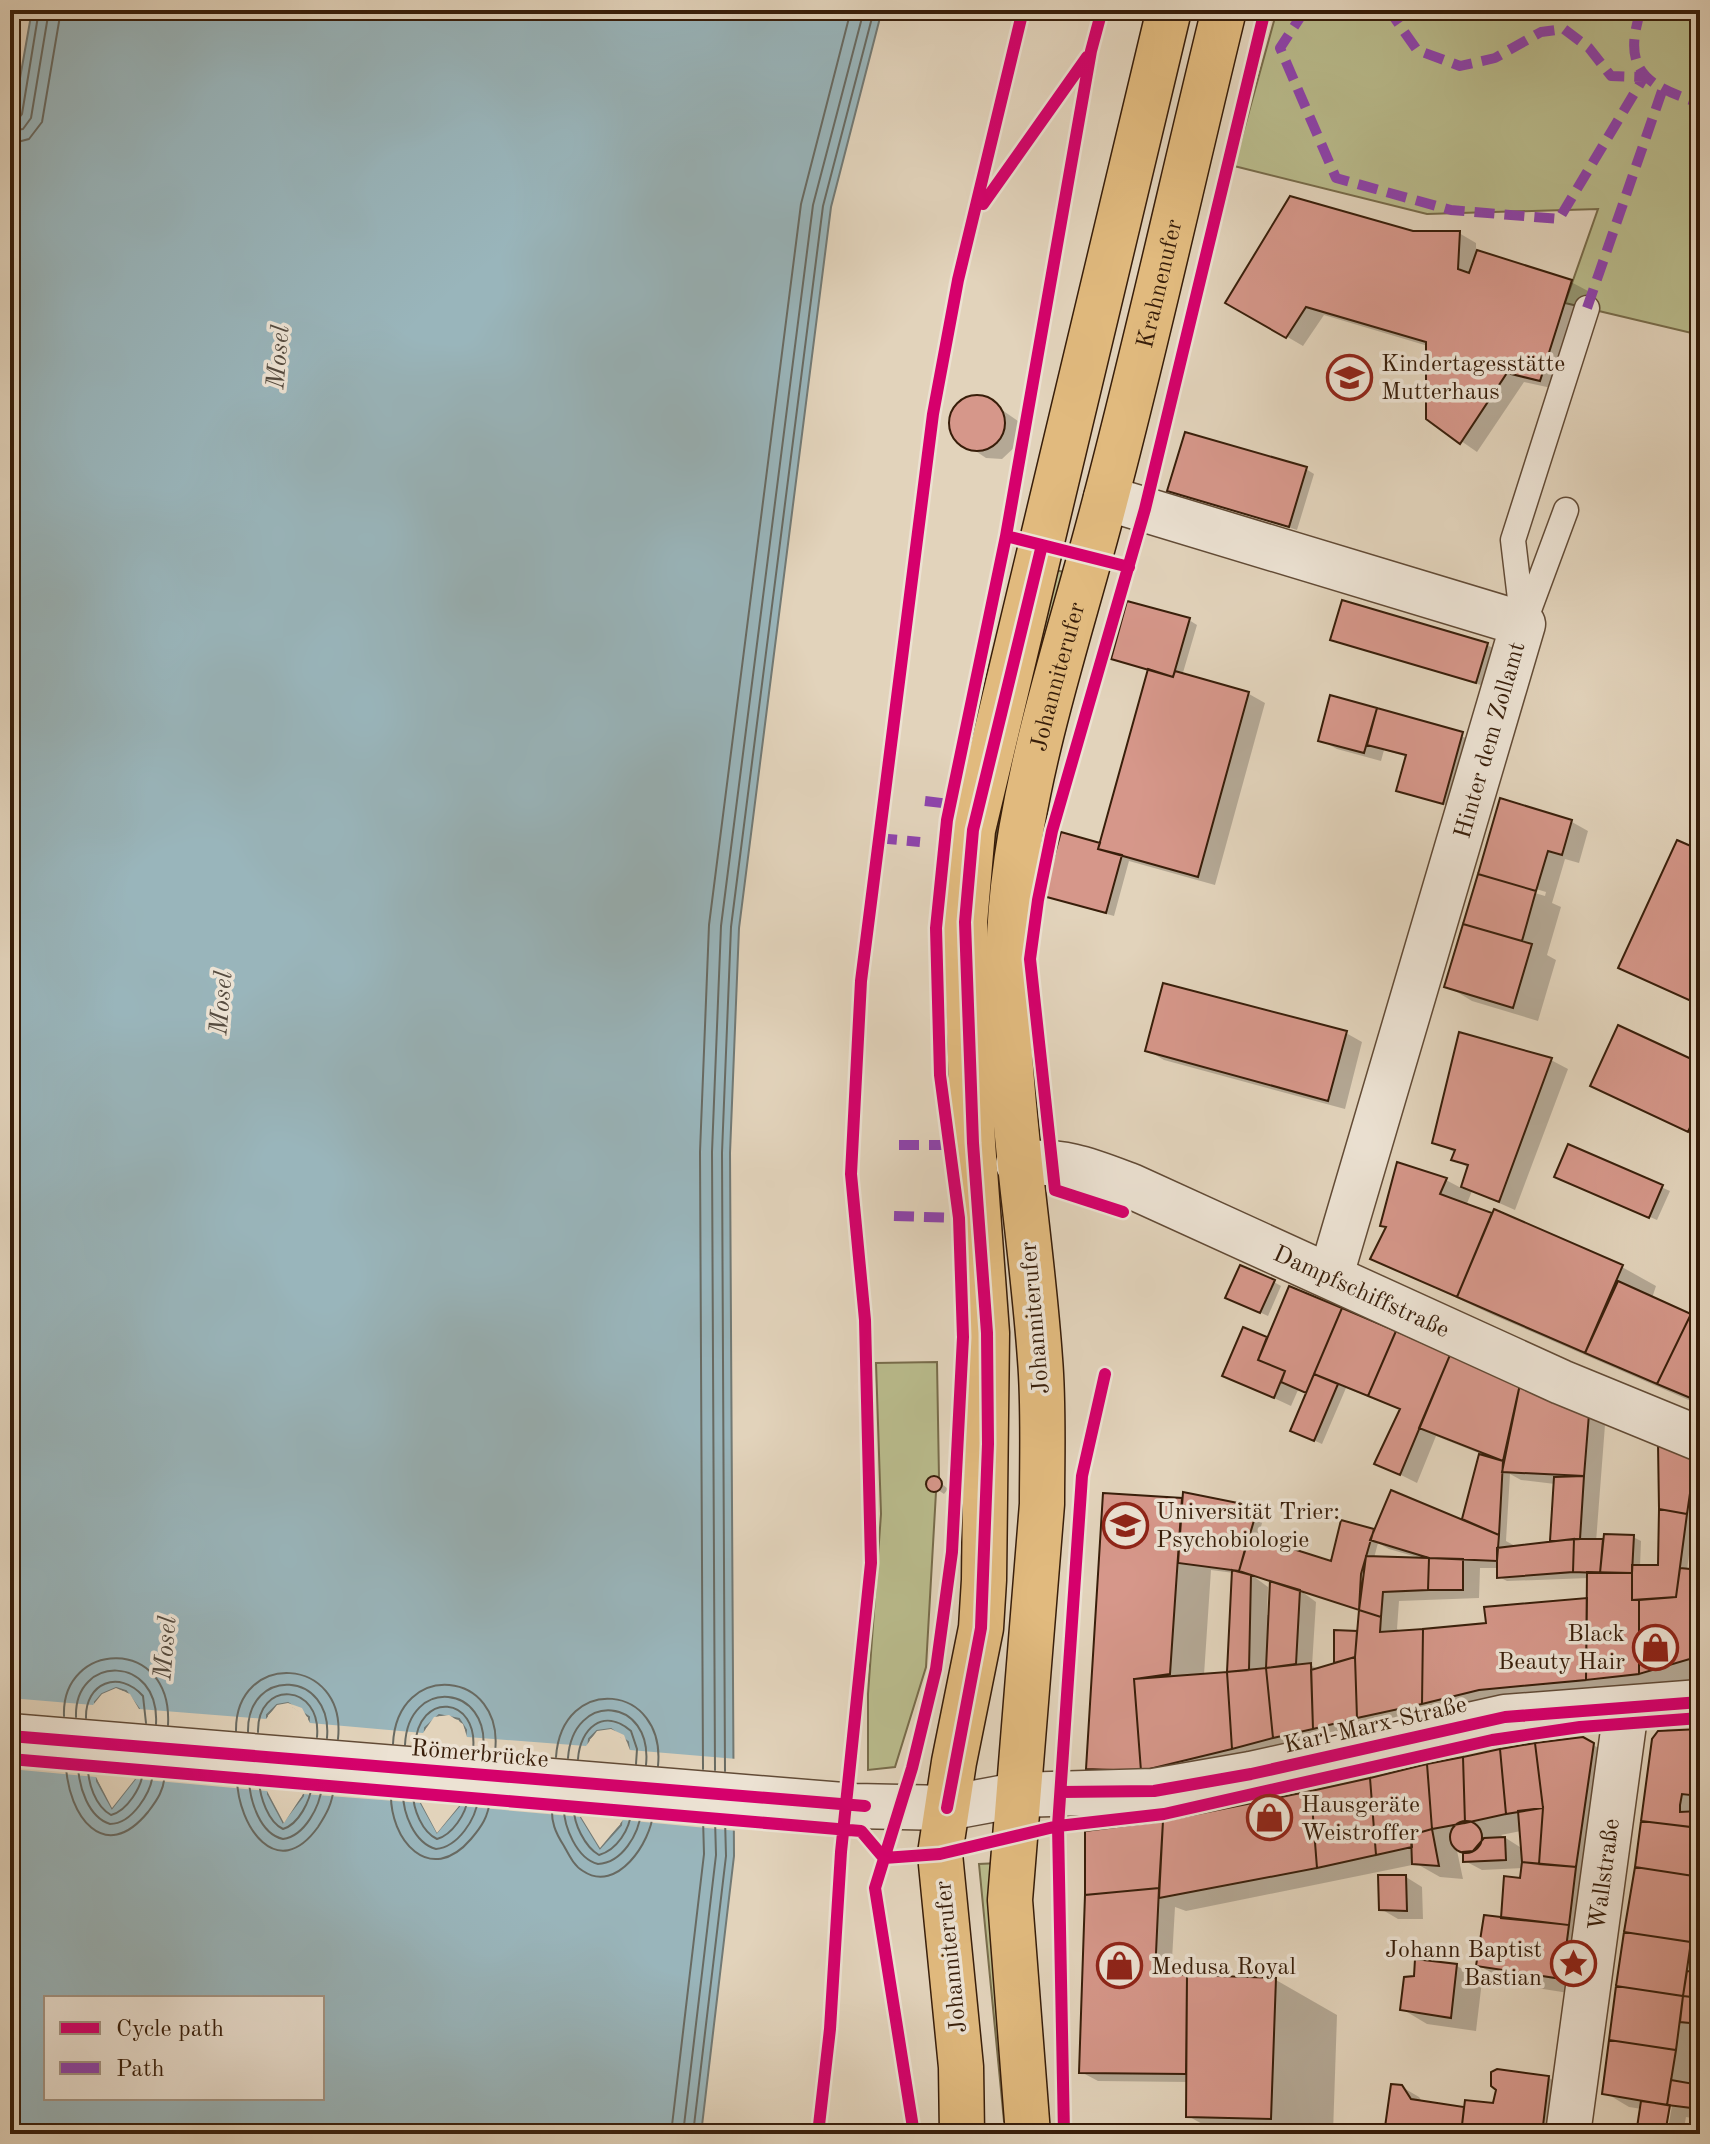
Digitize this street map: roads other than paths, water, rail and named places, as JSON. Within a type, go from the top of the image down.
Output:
[{"type":"main road","points":[[1106,498],[1092,489],[1083,471],[1078,435],[1078,390],[1169,10]]},
{"type":"main road","name":"Krahnenufer","points":[[1090,557],[1224,10]]},
{"type":"main road","name":"Johanniterufer","points":[[962,2134],[961,2067],[940,1854],[981,1628],[987,1333],[965,922],[973,830],[1078,390]]},
{"type":"main road","name":"Johanniterufer","points":[[1028,2134],[1011,1931],[1017,1795],[1042,1504],[1042,1449],[1040,1362],[1018,1164],[1007,1020],[1013,887],[1045,717],[1090,557]]},
{"type":"main road","points":[[978,1204],[988,1182],[1018,1164]]},
{"type":"street","name":"Hinter dem Zollamt","points":[[1106,498],[1523,624],[1331,1275]]},
{"type":"street","name":"Dampfschiffstraße","points":[[1018,1164],[1051,1161],[1074,1165],[1131,1186],[1532,1369],[1700,1439]]},
{"type":"street","name":"Karl-Marx-Straße","points":[[947,1808],[1017,1795],[1154,1791],[1251,1774],[1505,1717],[1700,1702]]},
{"type":"street","name":"Wallstraße","points":[[1568,2134],[1626,1709]]},
{"type":"street","name":"Römerbrücke","points":[[10,1736],[865,1806],[947,1808]]},
{"type":"lane","points":[[1523,624],[1513,540],[1587,308]]},
{"type":"lane","points":[[1523,624],[1566,510]]},
{"type":"water","name":"Mosel","points":[[32,10],[882,10],[831,207],[739,928],[730,1153],[734,1856],[701,2134],[10,2134],[10,135]],"holes":[[[116,1688],[126,1691],[139,1709],[135,1779],[112,1808],[97,1781],[95,1702],[102,1694]],[[288,1703],[309,1717],[303,1796],[283,1822],[268,1794],[267,1715],[277,1705]],[[439,1715],[459,1719],[466,1730],[459,1806],[437,1832],[421,1803],[425,1728]],[[611,1729],[628,1742],[629,1750],[621,1825],[600,1848],[581,1817],[589,1739],[597,1731]]]},
{"type":"place","name":"Kindertagesstätte Mutterhaus","points":[[1350,377]]},
{"type":"place","name":"Universität Trier: Psychobiologie","points":[[1125,1525]]},
{"type":"place","name":"Black Beauty Hair","points":[[1656,1647]]},
{"type":"place","name":"Hausgeräte Weistroffer","points":[[1270,1818]]},
{"type":"place","name":"Johann Baptist Bastian","points":[[1573,1963]]},
{"type":"place","name":"Medusa Royal","points":[[1120,1966]]}]
